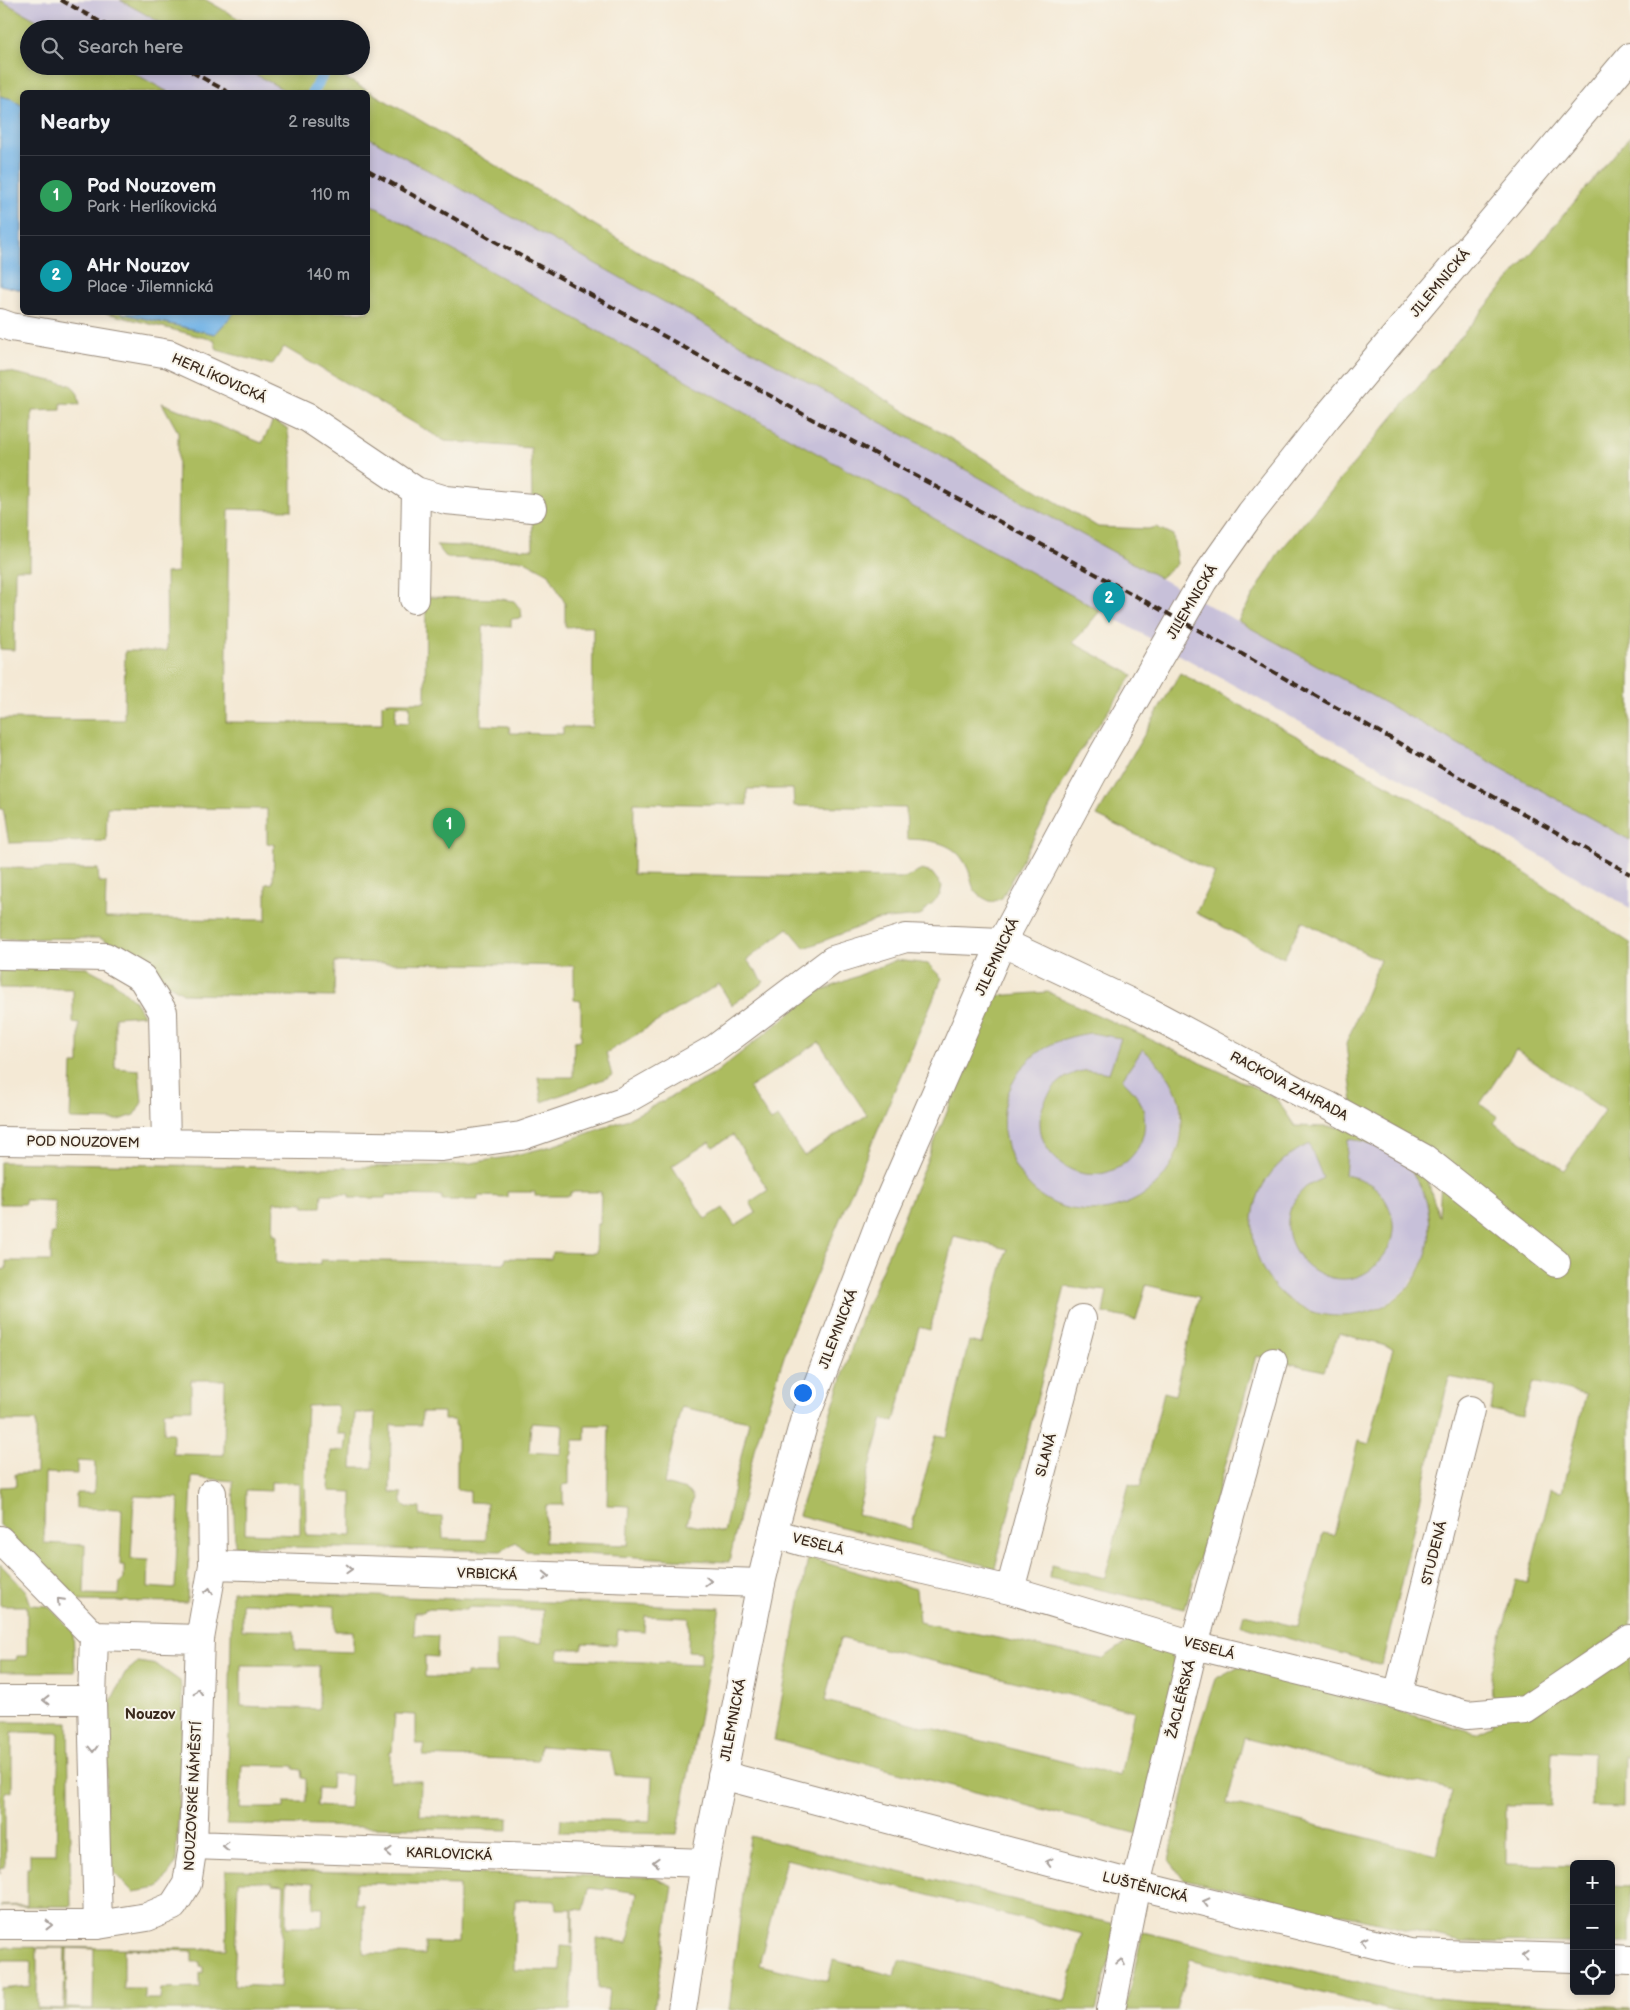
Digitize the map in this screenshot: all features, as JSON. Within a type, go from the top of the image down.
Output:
[{"type":"street","name":"JILEMNICKÁ","points":[[682,2010],[705,1863],[761,1584],[804,1418],[883,1214],[1002,942],[1101,758],[1203,581],[1250,513],[1327,417],[1630,57]]},
{"type":"street","name":"HERLÍKOVICKÁ","points":[[0,323],[11,328],[169,354],[308,418],[416,492],[446,500],[532,508]]},
{"type":"street","points":[[414,599],[416,492]]},
{"type":"street","name":"POD NOUZOVEM","points":[[0,1141],[442,1147],[521,1136],[623,1101],[716,1048],[834,960],[906,938],[1002,942]]},
{"type":"street","name":"RACKOVA ZAHRADA","points":[[1002,942],[1146,1010],[1300,1093],[1329,1106],[1424,1159],[1556,1263]]},
{"type":"street","points":[[0,955],[106,957],[142,978],[163,1012],[166,1143]]},
{"type":"street","name":"SLANÁ","points":[[1010,1590],[1082,1319]]},
{"type":"street","name":"ŽACLÉŘSKÁ","points":[[1111,2010],[1136,1885],[1194,1645],[1273,1362]]},
{"type":"street","name":"STUDENÁ","points":[[1398,1695],[1470,1410]]},
{"type":"street","points":[[0,1540],[94,1636],[200,1639],[213,1565],[212,1494]]},
{"type":"street","name":"VESELÁ","points":[[773,1533],[804,1542],[1010,1590],[1194,1645],[1398,1695],[1467,1715],[1525,1710],[1630,1639]]},
{"type":"street","name":"VRBICKÁ","points":[[213,1565],[761,1584]]},
{"type":"street","points":[[94,1636],[92,1700],[98,1925]]},
{"type":"street","name":"NOUZOVSKÉ NÁMĚSTÍ","points":[[0,1925],[98,1925],[147,1917],[173,1906],[187,1884],[193,1845],[200,1639]]},
{"type":"street","points":[[0,1700],[92,1700]]},
{"type":"street","name":"LUŠTĚNICKÁ","points":[[722,1775],[1136,1885],[1410,1953],[1570,1958]]},
{"type":"street","name":"KARLOVICKÁ","points":[[193,1845],[705,1863]]},
{"type":"street","points":[[1615,1959],[1630,1960]]},
{"type":"shaded area","points":[[0,0],[120,0],[156,20],[37,20]]},
{"type":"shaded area","points":[[137,75],[257,75],[284,90],[164,90]]},
{"type":"shaded area","points":[[370,138],[1630,840],[1630,908],[1537,854],[370,204]]},
{"type":"shaded area","points":[[1083,1034],[1101,1034],[1134,1044],[1155,1060],[1171,1081],[1177,1097],[1181,1123],[1177,1149],[1171,1165],[1155,1186],[1134,1202],[1118,1208],[1101,1212],[1083,1212],[1050,1202],[1023,1179],[1013,1165],[1007,1149],[1003,1132],[1003,1114],[1013,1081],[1036,1054],[1050,1044],[1066,1038]]},
{"type":"shaded area","points":[[1341,1138],[1375,1145],[1390,1153],[1404,1164],[1415,1178],[1423,1193],[1430,1227],[1423,1261],[1415,1276],[1404,1290],[1390,1301],[1375,1309],[1341,1316],[1307,1309],[1292,1301],[1278,1290],[1267,1276],[1259,1261],[1252,1227],[1259,1193],[1267,1178],[1278,1164],[1292,1153],[1307,1145]]},
{"type":"green space","points":[[0,0],[37,20],[20,20],[20,75],[137,75],[164,90],[20,90],[20,105],[12,99],[0,96]]},
{"type":"green space","points":[[120,0],[206,0],[241,20],[156,20]]},
{"type":"green space","points":[[257,75],[340,75],[367,90],[284,90]]},
{"type":"green space","points":[[370,92],[1098,527],[1148,529],[1156,527],[1173,535],[1177,564],[1160,578],[370,138]]},
{"type":"green space","points":[[1630,136],[1630,840],[1238,621],[1280,551]]},
{"type":"green space","points":[[370,204],[1100,611],[1073,643],[1133,675],[1077,756],[1002,898],[992,902],[983,898],[974,889],[967,867],[952,849],[930,841],[907,839],[906,808],[794,806],[793,789],[747,789],[747,805],[634,803],[633,874],[905,878],[922,870],[932,873],[942,886],[940,895],[920,916],[877,920],[805,948],[788,928],[747,960],[764,982],[732,1005],[719,984],[606,1053],[612,1076],[542,1102],[538,1077],[573,1077],[574,1041],[581,1040],[581,1001],[574,1000],[574,966],[335,962],[334,997],[185,994],[168,984],[134,953],[99,938],[0,939],[0,868],[98,869],[99,882],[106,882],[105,918],[266,920],[266,884],[273,883],[274,844],[267,843],[267,809],[107,807],[106,841],[9,843],[3,809],[0,809],[0,719],[124,720],[125,651],[167,651],[166,573],[177,572],[178,432],[162,403],[262,443],[273,421],[287,428],[292,457],[292,510],[229,509],[226,722],[382,724],[382,704],[390,702],[425,702],[426,597],[501,599],[514,601],[521,610],[522,618],[511,619],[511,627],[483,626],[481,725],[509,726],[510,733],[563,734],[563,727],[592,727],[593,627],[565,627],[565,603],[549,574],[523,560],[447,558],[436,545],[533,549],[531,448],[445,441],[284,347],[272,365],[217,350],[214,340],[114,315],[129,315],[215,334],[232,315],[370,315]],"holes":[[[396,705],[410,706],[409,723],[395,722]]]},
{"type":"green space","points":[[0,370],[71,385],[78,394],[80,404],[61,403],[61,410],[32,411],[30,569],[15,569],[14,650],[0,649]]},
{"type":"green space","points":[[1180,673],[1415,800],[1630,943],[1630,1756],[1625,1756],[1624,1807],[1592,1806],[1593,1753],[1552,1751],[1550,1805],[1506,1805],[1506,1864],[1570,1866],[1570,1943],[1462,1942],[1184,1879],[1169,1860],[1195,1740],[1215,1679],[1239,1666],[1476,1733],[1493,1725],[1491,1675],[1516,1580],[1527,1583],[1551,1489],[1562,1491],[1586,1395],[1533,1382],[1522,1417],[1491,1410],[1495,1386],[1449,1377],[1382,1665],[1241,1625],[1244,1614],[1298,1627],[1323,1533],[1334,1535],[1358,1441],[1369,1444],[1393,1348],[1339,1333],[1324,1371],[1256,1356],[1185,1609],[1050,1578],[1051,1565],[1105,1578],[1129,1484],[1140,1487],[1164,1392],[1175,1395],[1199,1297],[1146,1285],[1136,1320],[1103,1313],[1107,1291],[1065,1287],[995,1568],[798,1515],[860,1322],[995,996],[1048,992],[1275,1097],[1295,1126],[1356,1128],[1346,1044],[1380,960],[1302,921],[1284,958],[1196,913],[1215,873],[1097,816]],"holes":[[[1091,1033],[1121,1038],[1109,1073],[1096,1071],[1075,1073],[1055,1086],[1046,1100],[1041,1115],[1041,1133],[1050,1152],[1057,1160],[1073,1170],[1089,1174],[1106,1173],[1120,1166],[1133,1155],[1141,1141],[1145,1124],[1140,1102],[1131,1088],[1122,1079],[1143,1049],[1167,1075],[1174,1087],[1182,1119],[1180,1142],[1172,1164],[1159,1182],[1141,1196],[1120,1206],[1097,1211],[1063,1207],[1040,1195],[1021,1176],[1005,1140],[1004,1111],[1009,1091],[1015,1078],[1023,1067],[1041,1050],[1077,1035]],[[1516,1050],[1605,1110],[1564,1170],[1494,1123],[1498,1117],[1480,1104]],[[1348,1139],[1383,1148],[1408,1167],[1424,1193],[1430,1223],[1427,1253],[1414,1280],[1392,1301],[1360,1314],[1323,1315],[1293,1303],[1271,1282],[1257,1254],[1253,1224],[1259,1193],[1278,1166],[1309,1144],[1323,1178],[1306,1187],[1291,1207],[1288,1228],[1294,1248],[1307,1265],[1325,1276],[1346,1279],[1366,1272],[1388,1249],[1393,1233],[1393,1221],[1387,1202],[1373,1186],[1361,1179],[1345,1175]],[[1418,1167],[1441,1180],[1439,1217],[1427,1179]],[[954,1236],[1007,1249],[981,1344],[969,1341],[947,1437],[936,1435],[911,1529],[857,1514],[883,1419],[894,1422],[919,1327],[930,1330]],[[1244,1738],[1452,1791],[1436,1855],[1227,1803]]]},
{"type":"green space","points":[[896,960],[928,964],[942,978],[792,1332],[755,1446],[729,1562],[526,1551],[516,1542],[501,1551],[235,1546],[233,1481],[192,1477],[187,1602],[77,1601],[0,1525],[0,1487],[16,1486],[15,1474],[36,1473],[36,1421],[0,1421],[0,1270],[6,1269],[6,1261],[51,1261],[51,1233],[55,1233],[55,1201],[25,1200],[25,1204],[0,1204],[0,1162],[321,1168],[459,1165],[507,1157],[552,1146],[628,1119],[713,1075],[816,993]],"holes":[[[819,1042],[867,1115],[804,1156],[778,1117],[771,1121],[749,1088]],[[733,1135],[768,1190],[750,1202],[756,1213],[735,1226],[723,1208],[705,1219],[672,1166],[709,1142],[713,1147]],[[507,1192],[535,1192],[535,1196],[570,1196],[571,1192],[601,1192],[600,1224],[597,1224],[596,1253],[552,1252],[551,1259],[506,1258],[505,1263],[321,1260],[320,1264],[276,1263],[277,1234],[273,1234],[274,1202],[304,1203],[304,1207],[321,1207],[322,1194],[350,1194],[350,1198],[385,1198],[386,1195],[442,1196],[442,1200],[478,1200],[478,1196],[507,1197]],[[191,1380],[225,1380],[224,1455],[173,1454],[173,1433],[164,1433],[164,1411],[174,1411],[174,1409],[191,1409]],[[335,1405],[338,1407],[337,1434],[347,1434],[345,1451],[331,1451],[329,1491],[352,1492],[352,1536],[306,1535],[305,1446],[307,1406]],[[681,1407],[749,1421],[724,1532],[687,1524],[693,1498],[687,1490],[664,1484]],[[422,1412],[444,1412],[444,1420],[454,1420],[454,1426],[457,1426],[457,1490],[470,1491],[470,1502],[487,1503],[486,1540],[443,1539],[442,1517],[420,1516],[420,1508],[407,1507],[402,1503],[402,1493],[390,1492],[391,1425],[421,1425]],[[355,1413],[375,1413],[373,1468],[352,1468]],[[531,1423],[563,1425],[561,1454],[529,1452]],[[585,1425],[609,1425],[607,1505],[630,1506],[628,1545],[545,1542],[546,1505],[563,1505],[563,1485],[569,1484],[569,1465],[573,1455],[573,1440],[585,1440]],[[77,1461],[95,1462],[94,1493],[76,1493],[76,1508],[122,1509],[120,1565],[124,1565],[124,1579],[120,1582],[119,1595],[84,1594],[85,1545],[44,1543],[45,1473],[77,1474]],[[271,1482],[300,1483],[300,1535],[245,1533],[246,1490],[271,1491]],[[134,1496],[179,1498],[175,1589],[148,1587],[149,1560],[131,1559]]]},
{"type":"green space","points":[[0,965],[85,967],[114,982],[134,1000],[143,1015],[115,1017],[115,1068],[139,1070],[142,1102],[135,1115],[118,1120],[70,1119],[72,1064],[79,1064],[79,1024],[73,1023],[73,989],[0,988]]},
{"type":"green space","points":[[808,1558],[916,1589],[919,1622],[1102,1659],[1134,1637],[1172,1651],[1176,1675],[1138,1834],[774,1740]],"holes":[[[840,1638],[1134,1711],[1120,1776],[825,1701]]]},
{"type":"green space","points":[[0,1564],[26,1591],[31,1605],[48,1606],[73,1631],[75,1672],[0,1672],[0,1660],[16,1660],[17,1656],[27,1656],[27,1606],[0,1606]]},
{"type":"green space","points":[[232,1591],[720,1608],[677,1834],[560,1832],[561,1819],[650,1821],[652,1777],[615,1775],[610,1751],[540,1746],[538,1760],[423,1756],[424,1744],[416,1744],[416,1715],[395,1714],[392,1752],[390,1752],[390,1781],[421,1781],[420,1816],[508,1818],[508,1830],[227,1824]],"holes":[[[242,1603],[335,1606],[335,1631],[353,1631],[353,1652],[295,1650],[294,1631],[242,1630]],[[468,1607],[543,1610],[542,1643],[496,1641],[496,1673],[466,1673],[466,1677],[425,1677],[425,1656],[437,1657],[438,1636],[414,1635],[415,1612],[424,1612],[425,1609],[467,1610]],[[645,1616],[689,1618],[688,1651],[701,1652],[701,1664],[558,1659],[558,1649],[581,1649],[583,1643],[616,1645],[618,1630],[644,1632]],[[241,1665],[319,1666],[319,1709],[241,1706]],[[242,1765],[294,1766],[294,1769],[301,1770],[302,1778],[306,1779],[306,1802],[284,1802],[284,1808],[240,1808]],[[332,1774],[351,1775],[349,1808],[317,1806],[318,1788],[331,1789]]]},
{"type":"green space","points":[[138,1662],[157,1665],[180,1681],[183,1704],[176,1863],[159,1888],[133,1892],[113,1872],[106,1845],[106,1792],[110,1703],[125,1673]]},
{"type":"green space","points":[[0,1722],[68,1722],[71,1906],[0,1906],[27,1905],[27,1868],[30,1868],[30,1854],[56,1854],[59,1733],[12,1732],[12,1792],[5,1793],[5,1868],[0,1869]]},
{"type":"green space","points":[[750,1836],[1119,1925],[1096,2010],[729,2010]],"holes":[[[786,1859],[1082,1934],[1065,2001],[899,1960],[895,1976],[833,1960],[828,1981],[759,1965]]]},
{"type":"green space","points":[[226,1870],[653,1877],[673,1886],[654,2010],[607,2010],[609,1989],[598,1989],[597,1938],[628,1943],[637,1893],[605,1888],[604,1890],[589,1888],[584,1910],[573,1909],[573,1944],[571,1944],[572,1909],[556,1909],[555,1901],[515,1900],[514,1970],[560,1971],[561,1946],[573,1947],[570,2010],[0,2010],[0,1989],[30,1986],[31,1961],[0,1961],[0,1947],[227,1949]],"holes":[[[238,1881],[272,1882],[272,1884],[284,1885],[280,1987],[234,1985]],[[287,1881],[314,1883],[314,1907],[323,1907],[322,1927],[286,1927]],[[356,1883],[459,1885],[458,1943],[425,1942],[425,1955],[363,1953],[364,1904],[355,1904]],[[37,1948],[65,1948],[64,2009],[37,2008]],[[67,1948],[94,1949],[93,2009],[66,2008]],[[124,1949],[192,1951],[192,1962],[200,1962],[200,1966],[203,1967],[203,1974],[200,1973],[200,1988],[161,1989],[160,1999],[145,1999],[145,1989],[124,1989]]]},
{"type":"green space","points":[[1615,1885],[1630,1886],[1630,1944],[1615,1944]]},
{"type":"green space","points":[[1143,1932],[1409,1995],[1467,2001],[1630,2008],[1630,2010],[1389,2010],[1190,1960],[1176,2010],[1125,2010]]},
{"type":"water","points":[[0,96],[12,99],[20,105],[20,290],[0,285]]},
{"type":"water","points":[[129,315],[232,315],[215,334]]},
{"type":"waterway","points":[[314,90],[323,75]]},
{"type":"railway","points":[[61,0],[97,20]]},
{"type":"railway","points":[[197,75],[224,90]]},
{"type":"railway","points":[[370,171],[810,418],[1240,653],[1630,874]]},
{"type":"place","name":"AHr Nouzov","points":[[1109,623]]},
{"type":"place","name":"Pod Nouzovem","points":[[449,849]]},
{"type":"district","name":"Nouzov","points":[[150,1714]]}]
